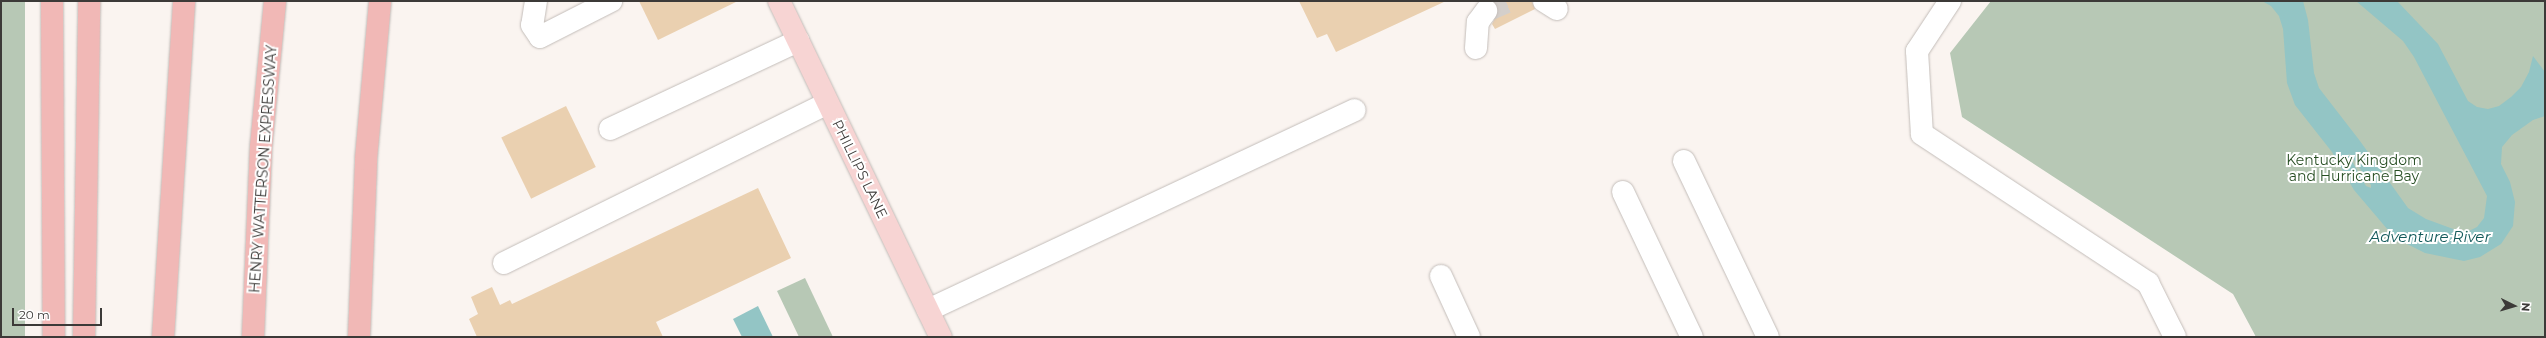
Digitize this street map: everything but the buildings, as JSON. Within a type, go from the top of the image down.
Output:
[{"type":"highway","points":[[52,1],[54,337]]},
{"type":"highway","points":[[84,337],[88,1]]},
{"type":"highway","points":[[163,337],[184,1]]},
{"type":"highway","name":"HENRY WATTERSON EXPRESSWAY","points":[[253,337],[261,147],[275,1]]},
{"type":"highway","points":[[359,337],[366,159],[380,1]]},
{"type":"main road","name":"PHILLIPS LANE","points":[[779,1],[941,337]]},
{"type":"lane","points":[[536,1],[532,25],[540,37],[611,1]]},
{"type":"lane","points":[[1950,1],[1917,51],[1922,134],[2148,283],[2175,337]]},
{"type":"lane","points":[[1476,48],[1478,22],[1486,11]]},
{"type":"lane","points":[[610,129],[798,41]]},
{"type":"lane","points":[[504,263],[828,104]]},
{"type":"lane","points":[[928,310],[1354,110]]},
{"type":"lane","points":[[1684,161],[1768,337]]},
{"type":"lane","points":[[1623,192],[1692,337]]},
{"type":"lane","points":[[1441,276],[1469,337]]},
{"type":"green space","points":[[1,1],[25,1],[25,337],[1,337]]},
{"type":"green space","name":"Kentucky Kingdom and Hurricane Bay","points":[[1991,1],[2545,1],[2545,337],[2256,337],[2233,294],[1962,117],[1950,53]]},
{"type":"green space","points":[[805,278],[833,337],[799,337],[777,291]]},
{"type":"water","name":"Adventure River","points":[[2262,1],[2303,1],[2308,20],[2314,73],[2319,88],[2360,141],[2408,208],[2426,219],[2456,230],[2467,232],[2477,227],[2484,218],[2487,196],[2414,57],[2403,41],[2356,1],[2397,1],[2438,44],[2468,101],[2477,107],[2488,109],[2499,106],[2511,97],[2521,87],[2529,72],[2533,56],[2545,72],[2545,116],[2533,120],[2512,135],[2502,147],[2501,164],[2510,182],[2515,202],[2513,226],[2501,244],[2480,257],[2464,261],[2425,253],[2405,243],[2388,230],[2354,190],[2332,152],[2295,105],[2287,83],[2283,29],[2279,16],[2271,6]],"holes":[[[2348,154],[2351,155],[2371,185],[2371,188],[2366,186]]]},
{"type":"water","points":[[758,306],[773,337],[742,337],[733,319]]},
{"type":"tunnel","points":[[1486,11],[1509,1]]}]
